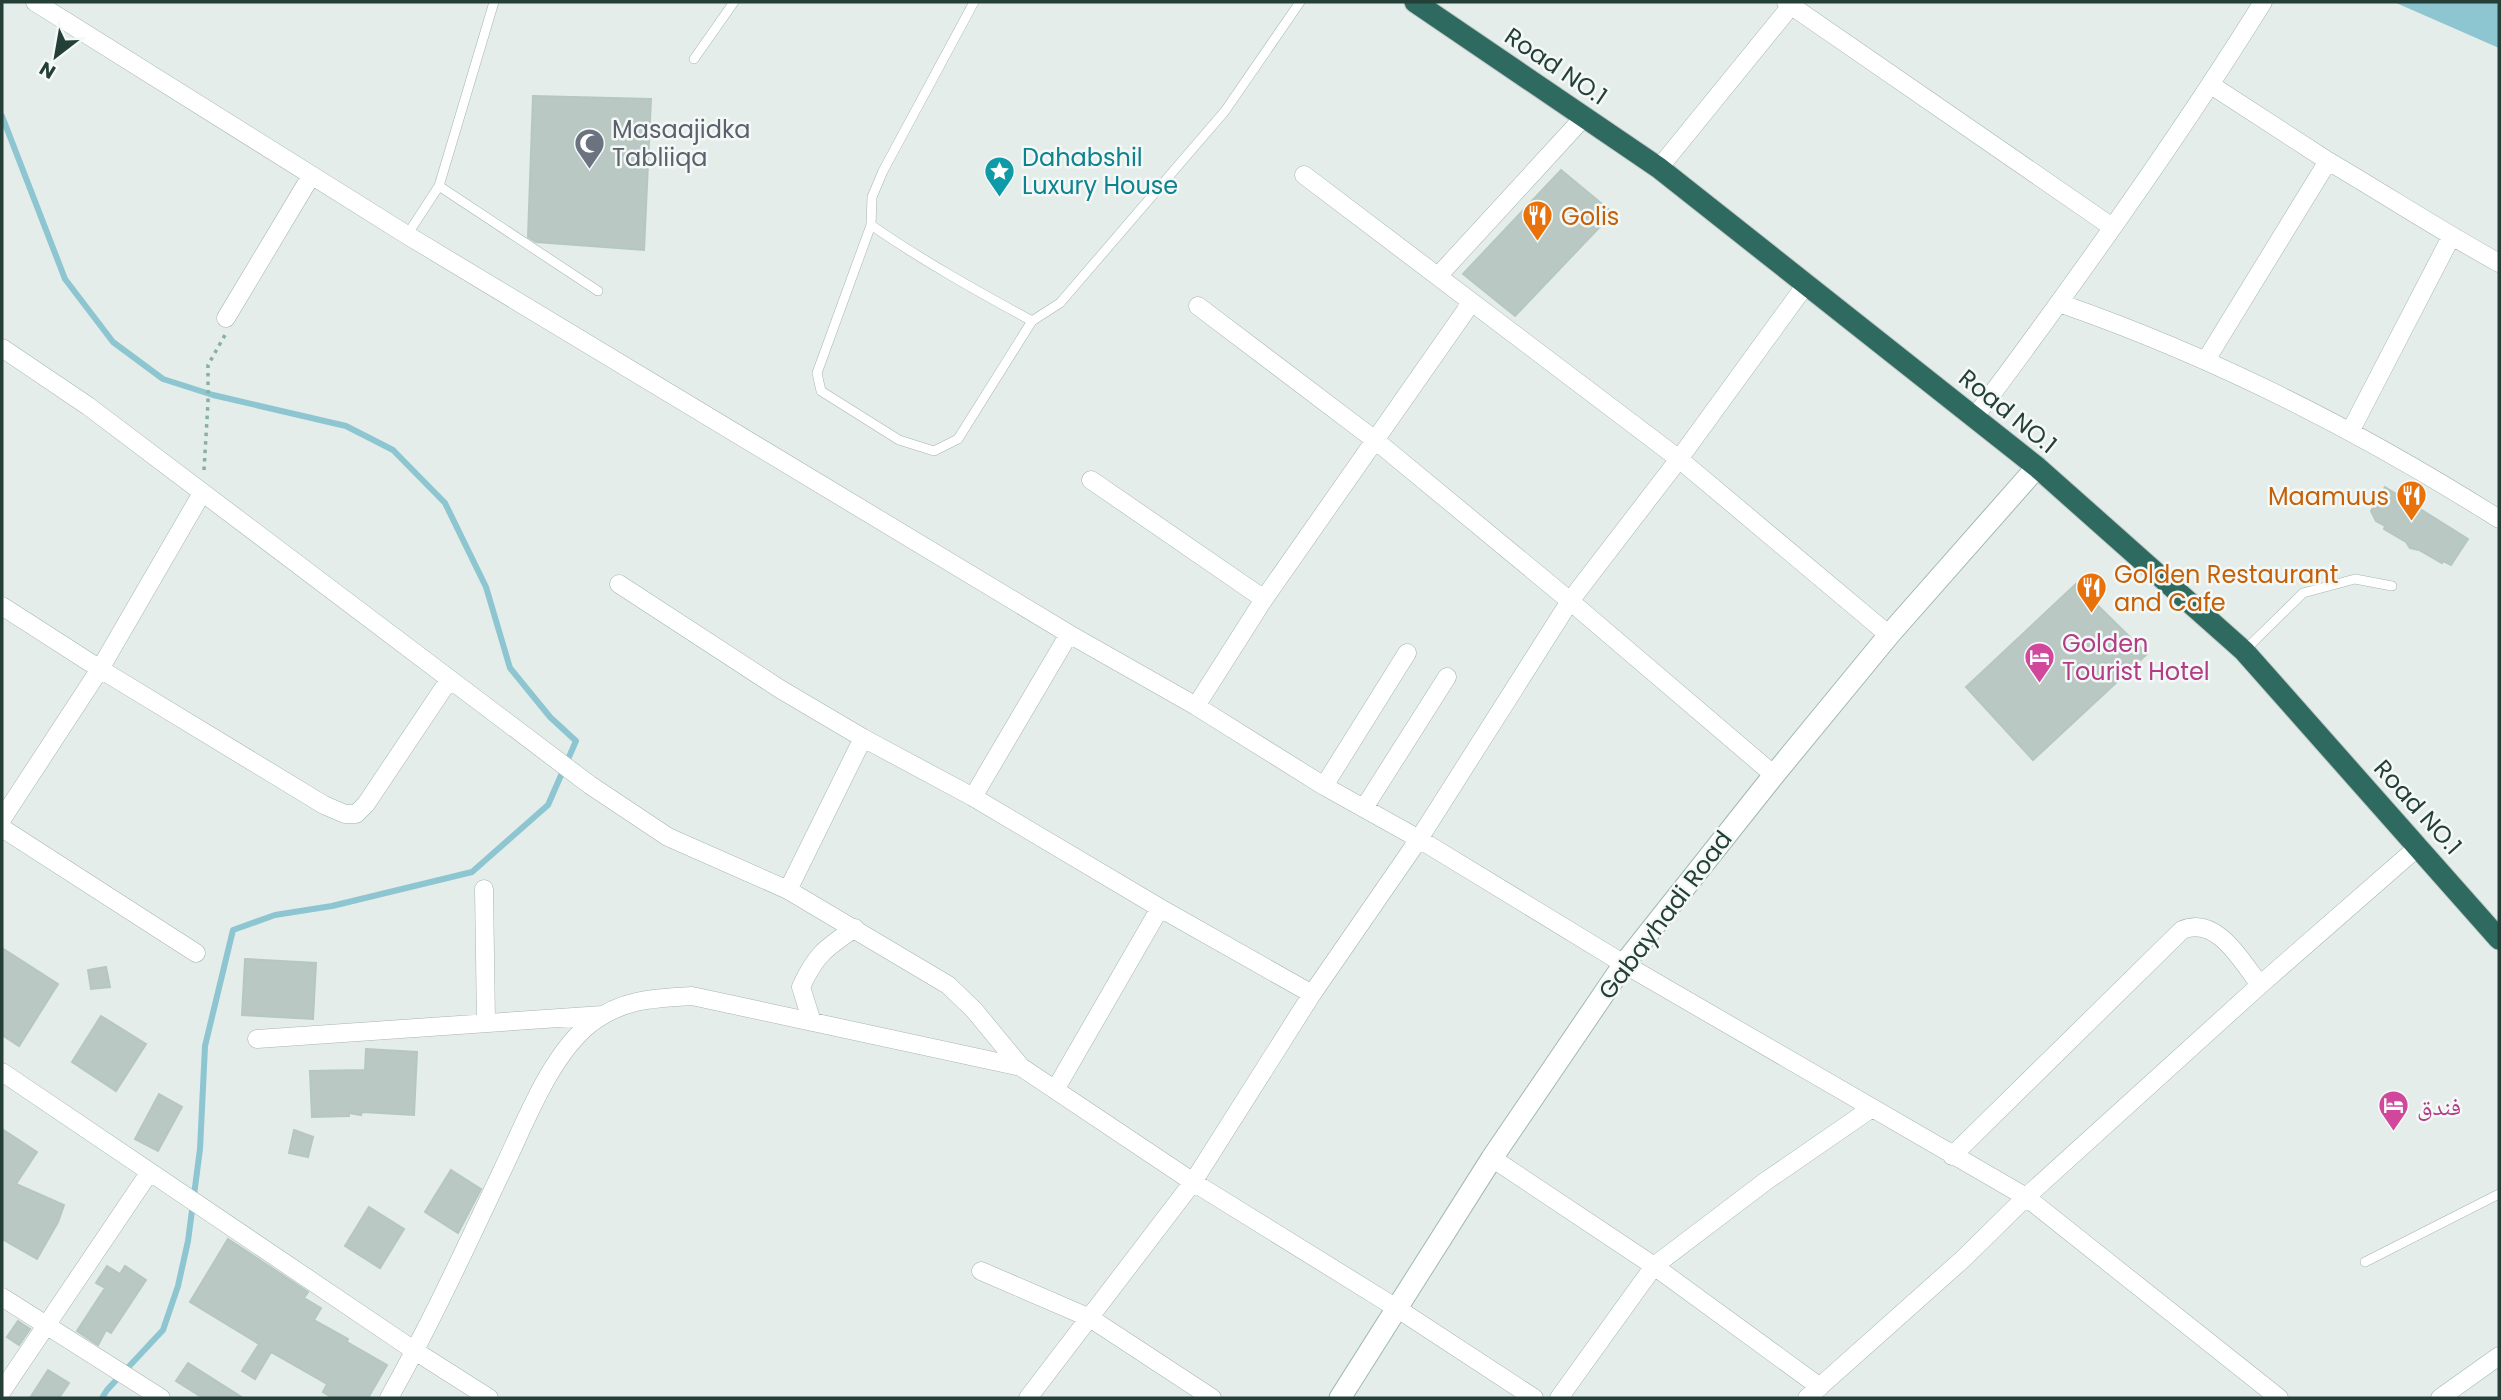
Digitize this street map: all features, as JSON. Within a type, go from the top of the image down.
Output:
[{"type":"highway","name":"Road NO.1","points":[[1415,2],[1659,168],[2037,467],[2244,651],[2499,939]]},
{"type":"street","points":[[35,2],[407,235],[1069,634],[1196,706],[1324,786],[1419,839],[1624,964],[2026,1197],[2279,1398]]},
{"type":"street","points":[[1974,418],[2059,303],[2211,85],[2263,2]]},
{"type":"street","points":[[1659,168],[1791,3],[2112,227]]},
{"type":"street","points":[[2211,85],[2328,161],[2410,209],[2451,237],[2499,263]]},
{"type":"street","points":[[1439,275],[1584,117]]},
{"type":"street","points":[[2206,360],[2328,161]]},
{"type":"street","points":[[1304,175],[1679,460],[1889,635]]},
{"type":"street","points":[[226,318],[311,176]]},
{"type":"street","points":[[2351,430],[2451,237]]},
{"type":"street","points":[[1028,1398],[1193,1182],[1312,994],[1419,839],[1570,601],[1679,460],[1807,283]]},
{"type":"street","points":[[1196,706],[1264,599],[1471,303]]},
{"type":"street","points":[[2059,303],[2206,360],[2351,430],[2499,519]]},
{"type":"street","points":[[1198,306],[1375,440],[1774,775]]},
{"type":"street","points":[[2,348],[88,406],[590,785],[668,837],[788,890],[948,985],[974,1010],[1021,1067],[1193,1182],[1398,1309],[1534,1398]]},
{"type":"street","name":"Gabayhadi Road","points":[[1340,1398],[1492,1158],[1624,964],[1889,635],[2037,467]]},
{"type":"street","points":[[1091,480],[1264,599]]},
{"type":"street","points":[[2,819],[100,670],[202,493]]},
{"type":"street","points":[[619,584],[780,689],[863,738],[973,797],[1312,994]]},
{"type":"street","points":[[2,606],[100,670],[324,805],[345,814],[356,814],[366,804],[449,680]]},
{"type":"street","points":[[973,797],[1069,634]]},
{"type":"street","points":[[1324,786],[1407,653]]},
{"type":"street","points":[[1364,808],[1447,677]]},
{"type":"street","points":[[788,890],[863,738]]},
{"type":"street","points":[[2,828],[197,953]]},
{"type":"street","points":[[1492,1158],[1654,1266],[1813,1392],[1963,1259],[2026,1197],[2260,985],[2418,846]]},
{"type":"street","points":[[484,889],[486,1023]]},
{"type":"street","points":[[1055,1090],[1160,908]]},
{"type":"street","points":[[1952,1156],[2182,930],[2198,926],[2220,935],[2260,985]]},
{"type":"street","points":[[812,1022],[801,987],[810,967],[824,949],[855,928]]},
{"type":"street","points":[[389,1398],[415,1352],[550,1075],[581,1032],[621,1005],[646,998],[692,996],[1021,1067]]},
{"type":"street","points":[[257,1039],[604,1015]]},
{"type":"street","points":[[2,1072],[415,1352],[489,1398]]},
{"type":"street","points":[[1559,1398],[1654,1266],[1766,1181],[1872,1108]]},
{"type":"street","points":[[2,1391],[149,1173]]},
{"type":"street","points":[[981,1271],[1090,1318],[1212,1398]]},
{"type":"street","points":[[2,1297],[161,1398]]},
{"type":"street","points":[[2440,1398],[2499,1356]]},
{"type":"lane","points":[[407,235],[439,186],[494,2]]},
{"type":"lane","points":[[694,59],[734,2]]},
{"type":"lane","points":[[974,2],[883,171],[872,197],[871,225],[817,373],[821,391],[899,440],[934,451],[958,439],[1032,321],[1060,303],[1216,121],[1300,2]]},
{"type":"lane","points":[[439,186],[598,291]]},
{"type":"lane","points":[[871,225],[965,284],[1032,321]]},
{"type":"lane","points":[[2244,651],[2303,593],[2355,579],[2392,586]]},
{"type":"lane","points":[[2365,1262],[2499,1194]]},
{"type":"path","points":[[202,493],[208,365],[228,330],[226,318]]},
{"type":"water","points":[[2394,2],[2499,2],[2499,48]]},
{"type":"building","name":"Masaajidka Tabliiqa","points":[[533,96],[651,99],[644,250],[536,242],[528,237]]},
{"type":"building","name":"Golis","points":[[1561,170],[1613,213],[1515,316],[1463,274]]},
{"type":"building","name":"Maamuus","points":[[2385,487],[2468,539],[2451,565],[2410,548],[2406,542],[2376,521],[2371,511]]},
{"type":"building","name":"Golden Tourist Hotel","points":[[2076,584],[2147,654],[2033,760],[1966,687]]},
{"type":"building","points":[[2,948],[58,984],[19,1046],[2,1035]]},
{"type":"building","points":[[245,959],[316,963],[313,1019],[242,1015]]},
{"type":"building","points":[[106,967],[110,987],[91,989],[88,970]]},
{"type":"building","points":[[101,1016],[146,1044],[116,1091],[72,1062]]},
{"type":"building","points":[[366,1049],[417,1052],[414,1115],[362,1112],[361,1115],[349,1113],[349,1116],[312,1117],[310,1071],[365,1070]]},
{"type":"building","points":[[159,1094],[182,1107],[158,1151],[135,1139]]},
{"type":"building","points":[[2,1129],[37,1152],[16,1184],[64,1205],[58,1222],[37,1259],[2,1239]]},
{"type":"building","points":[[294,1130],[313,1137],[308,1157],[289,1153]]},
{"type":"building","points":[[451,1170],[481,1189],[458,1233],[425,1212]]},
{"type":"building","points":[[369,1207],[404,1229],[380,1268],[345,1246]]},
{"type":"building","points":[[228,1239],[308,1292],[304,1298],[321,1308],[314,1320],[387,1365],[368,1398],[333,1398],[323,1392],[327,1384],[271,1352],[255,1379],[242,1371],[259,1344],[190,1302]]},
{"type":"building","points":[[107,1266],[120,1274],[125,1266],[146,1280],[111,1333],[106,1330],[98,1345],[77,1331],[105,1288],[96,1283]]},
{"type":"building","points":[[18,1321],[30,1329],[19,1345],[7,1337]]},
{"type":"building","points":[[188,1363],[243,1398],[203,1398],[176,1381]]},
{"type":"building","points":[[48,1370],[69,1383],[59,1398],[30,1398]]},
{"type":"waterway","points":[[2,116],[65,279],[113,342],[163,379],[213,395],[346,426],[393,450],[445,503],[486,587],[510,668],[550,717],[576,741],[548,805],[472,872],[332,906],[275,915],[233,930],[205,1046],[200,1149],[188,1241],[178,1286],[163,1330],[102,1398]]},
{"type":"place","name":"Masaajidka Tabliiqa","points":[[589,170]]},
{"type":"place","name":"Dahabshil Luxury House","points":[[999,198]]},
{"type":"place","name":"Golis","points":[[1538,243]]},
{"type":"place","name":"Maamuus","points":[[2412,523]]},
{"type":"place","name":"Golden Restaurant and Cafe","points":[[2091,615]]},
{"type":"place","name":"Golden Tourist Hotel","points":[[2039,684]]},
{"type":"place","name":"فندق","points":[[2394,1133]]}]
